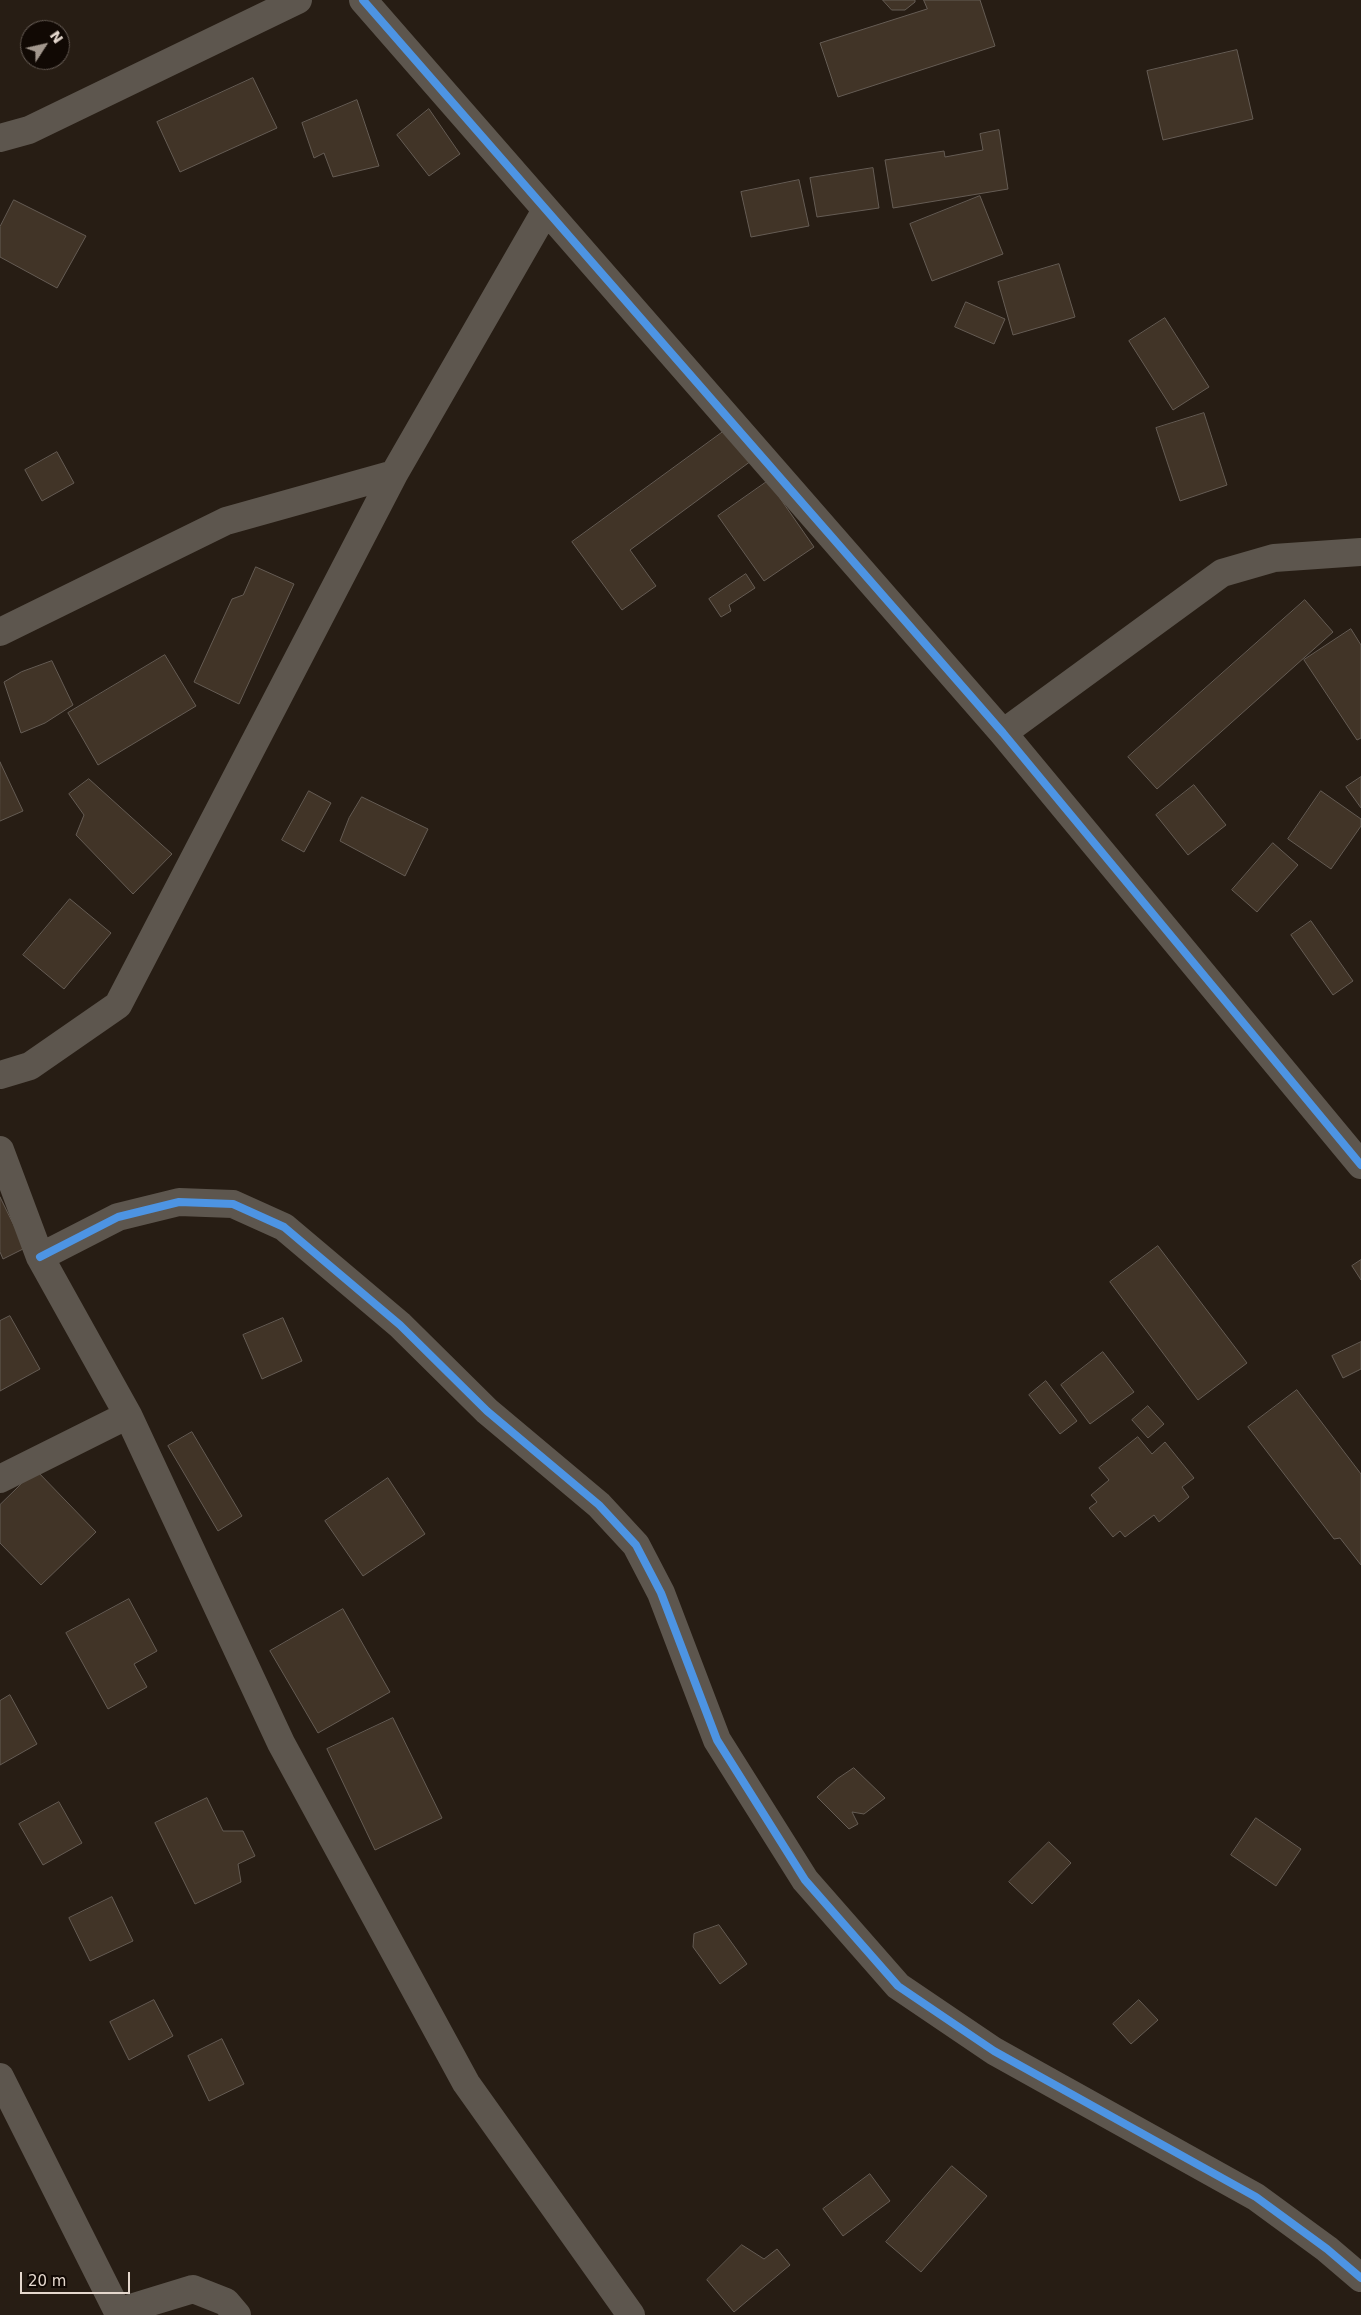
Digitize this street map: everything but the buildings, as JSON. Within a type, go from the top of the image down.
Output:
[{"type":"street","points":[[0,138],[29,130],[298,0]]},
{"type":"street","points":[[362,0],[1003,733],[1361,1165]]},
{"type":"street","points":[[0,1075],[30,1066],[118,1005],[394,474],[546,210]]},
{"type":"street","points":[[0,632],[226,521],[394,474]]},
{"type":"street","points":[[1003,733],[1222,573],[1274,558],[1361,552]]},
{"type":"street","points":[[0,1150],[40,1257],[128,1415],[281,1743],[466,2083],[631,2315]]},
{"type":"street","points":[[40,1257],[118,1217],[179,1202],[233,1204],[284,1227],[400,1325],[487,1411],[599,1505],[636,1545],[661,1593],[717,1740],[805,1880],[898,1986],[994,2051],[1256,2197],[1327,2249],[1361,2278]]},
{"type":"street","points":[[0,1479],[128,1415]]},
{"type":"street","points":[[0,2077],[118,2312],[193,2289],[226,2302],[236,2315]]},
{"type":"cycle path","points":[[363,0],[1003,733],[1361,1165]]},
{"type":"cycle path","points":[[40,1257],[118,1217],[179,1202],[233,1204],[284,1227],[400,1325],[487,1411],[599,1505],[636,1545],[661,1593],[717,1740],[805,1880],[898,1986],[994,2051],[1256,2197],[1327,2249],[1361,2278]]}]
